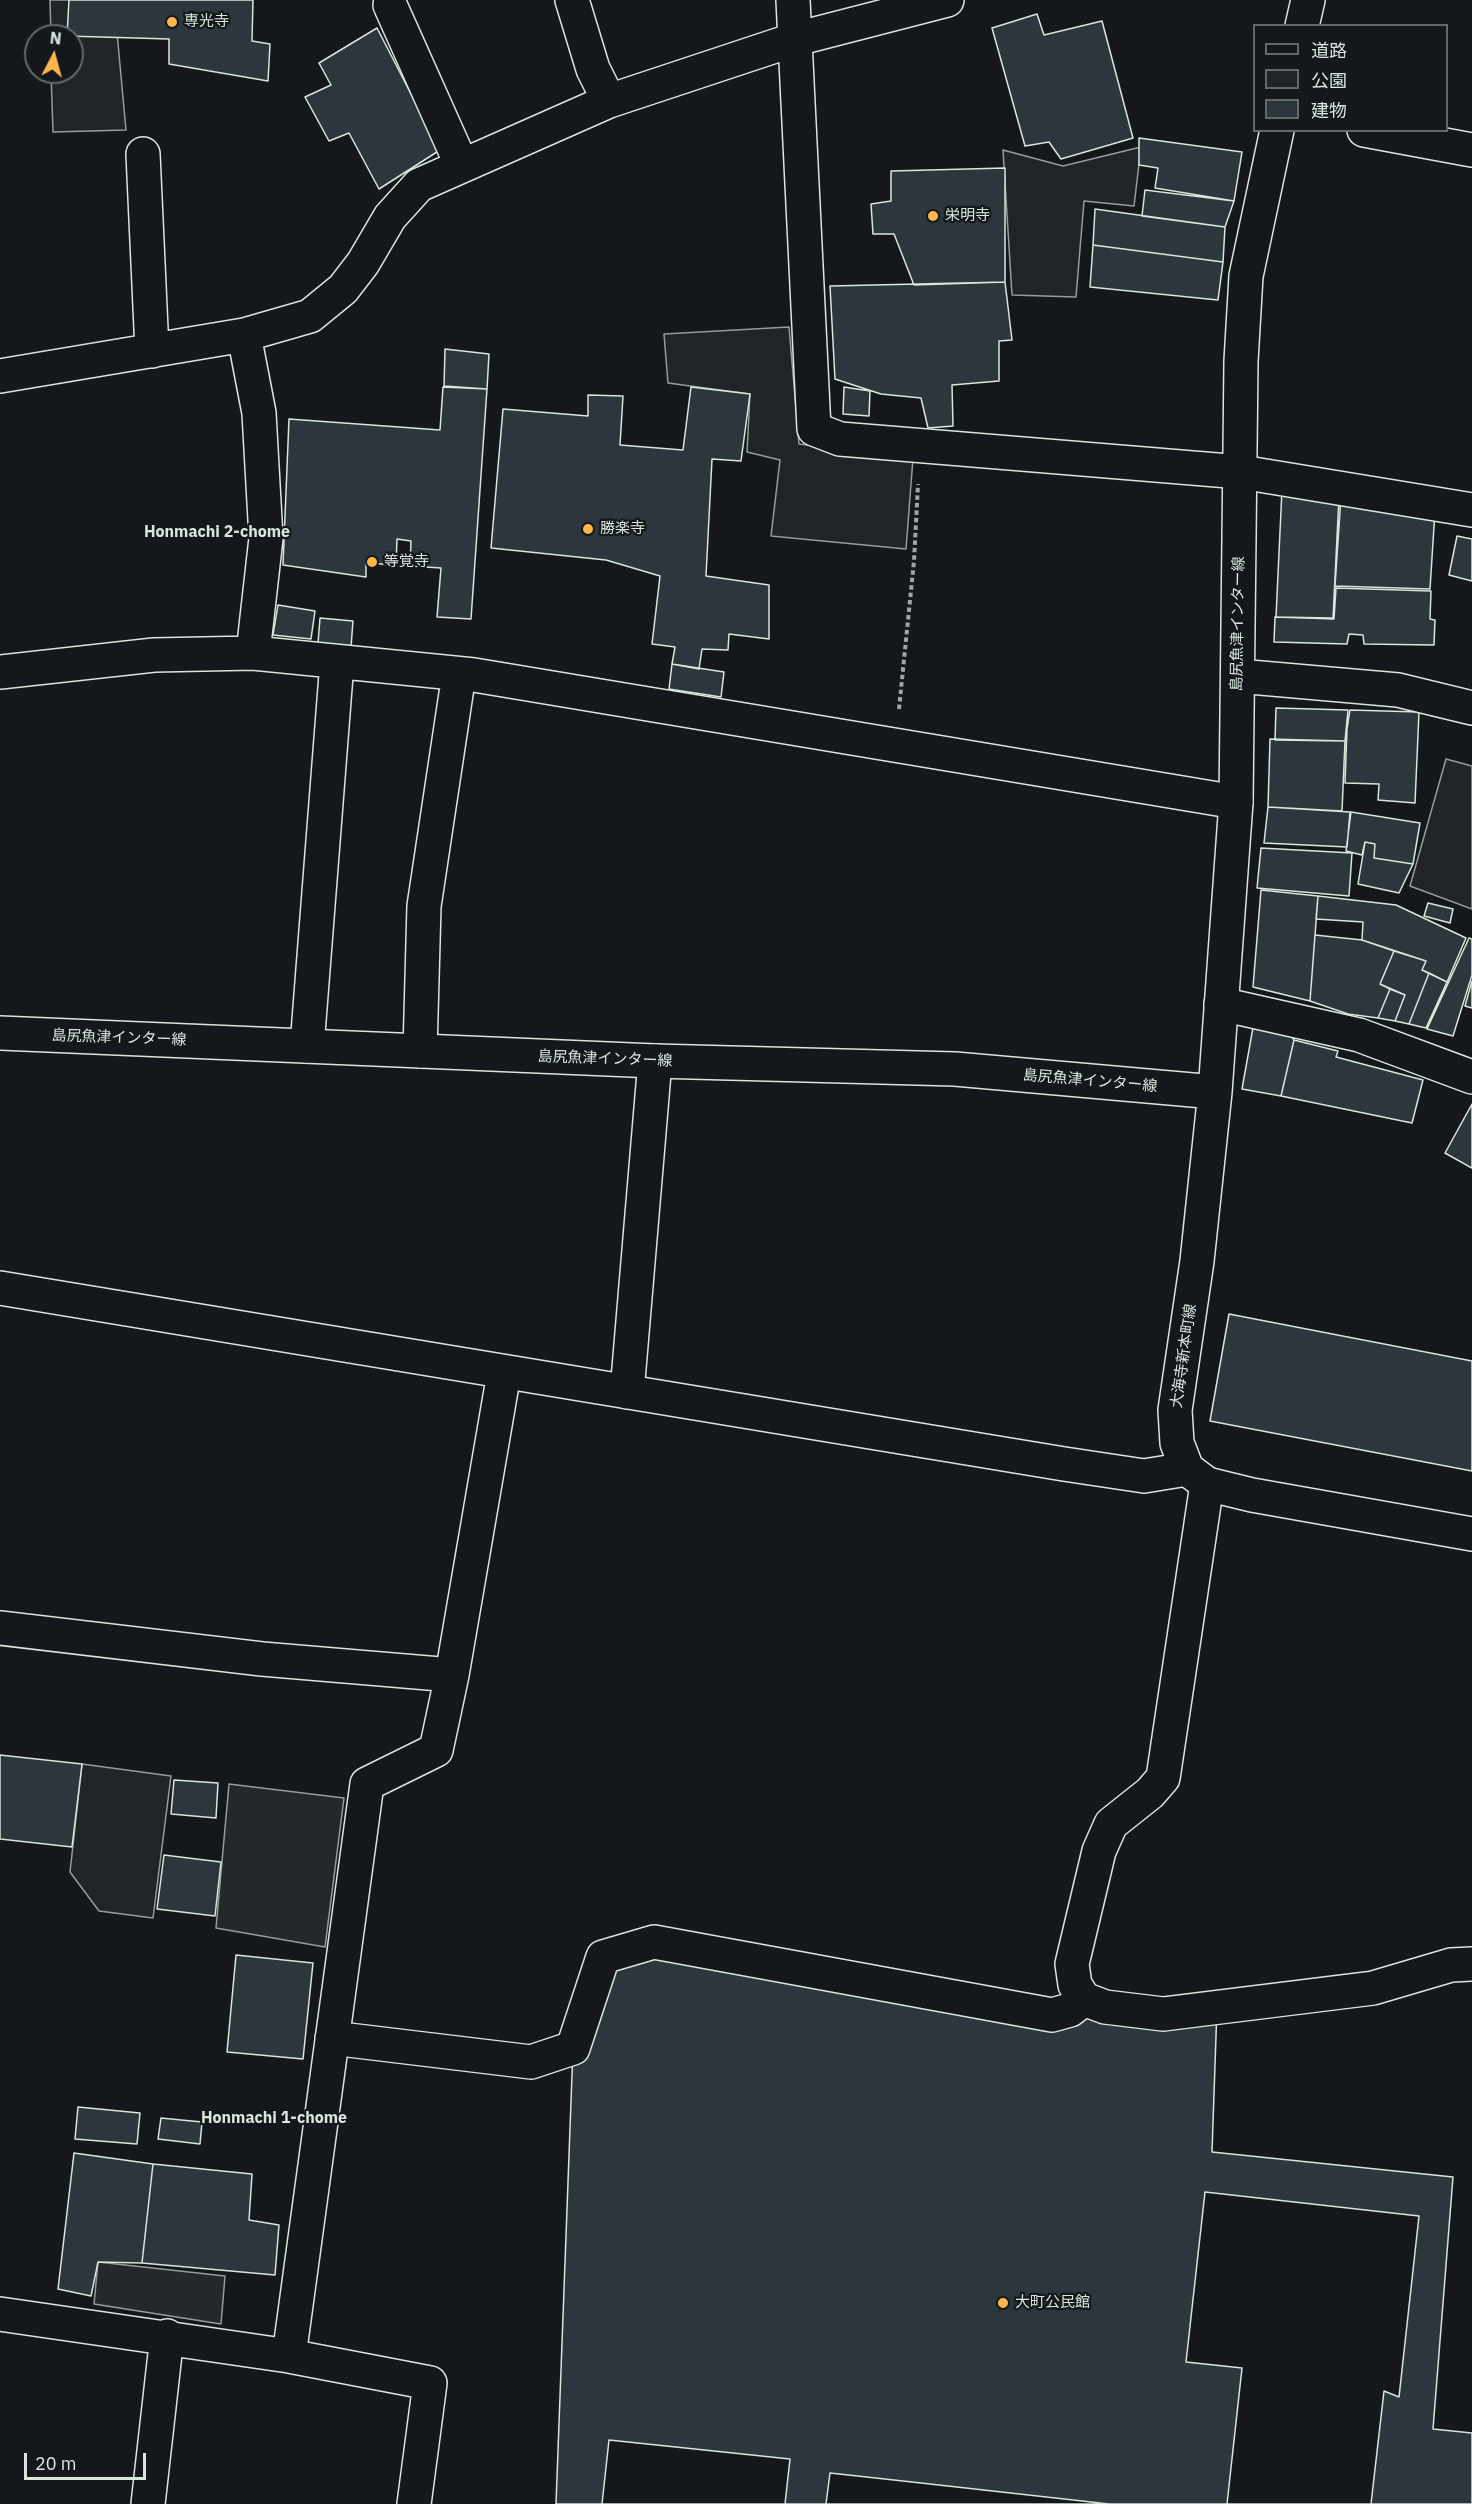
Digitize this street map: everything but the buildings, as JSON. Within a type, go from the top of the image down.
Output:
[{"type":"street","points":[[572,0],[592,69],[609,101]]},
{"type":"street","points":[[793,0],[814,429],[840,439],[1240,472],[1472,510]]},
{"type":"street","points":[[0,376],[244,335],[310,316],[343,289],[363,263],[390,217],[419,186],[609,101],[796,39],[946,0]]},
{"type":"street","points":[[1302,24],[1308,0]]},
{"type":"street","points":[[390,5],[462,166]]},
{"type":"street","name":"島尻魚津インター線","points":[[0,1033],[655,1061],[955,1069],[1215,1092],[1236,802],[1241,361],[1246,276],[1278,132]]},
{"type":"street","points":[[1375,132],[1472,150]]},
{"type":"street","points":[[144,154],[152,351]]},
{"type":"street","points":[[244,335],[259,413],[266,538],[253,653]]},
{"type":"street","points":[[0,672],[154,655],[253,653],[459,674],[1236,802]]},
{"type":"street","points":[[307,1046],[336,662]]},
{"type":"street","points":[[420,1051],[424,906],[459,674]]},
{"type":"street","points":[[1238,676],[1398,690],[1472,708]]},
{"type":"street","points":[[1221,1004],[1359,1035],[1472,1077]]},
{"type":"street","points":[[627,1392],[655,1061]]},
{"type":"street","name":"大海寺新本町線","points":[[1197,1476],[1177,1443],[1175,1410],[1197,1261],[1215,1092]]},
{"type":"street","points":[[0,1288],[504,1373],[1144,1476],[1197,1476],[1252,1495],[1472,1534]]},
{"type":"street","points":[[289,2356],[367,1784],[436,1750],[452,1675],[504,1373]]},
{"type":"street","points":[[1197,1476],[1163,1778],[1150,1793],[1111,1824],[1099,1851],[1072,1964],[1075,1985],[1084,1999],[1105,2007],[1163,2014],[1374,1988],[1451,1965],[1472,1964]]},
{"type":"street","points":[[0,1628],[262,1659],[452,1675]]},
{"type":"street","points":[[332,2038],[531,2062],[573,2048],[603,1957],[654,1942],[1052,2015],[1070,2010],[1084,1999]]},
{"type":"street","points":[[0,2314],[167,2336],[430,2383],[414,2504]]},
{"type":"street","points":[[148,2504],[167,2336]]},
{"type":"path","points":[[895,746],[914,561],[920,447]]},
{"type":"green space","points":[[50,0],[114,0],[126,130],[53,132],[51,84],[84,84],[84,24],[51,24]]},
{"type":"green space","points":[[1141,147],[1134,206],[1084,201],[1076,297],[1012,295],[1003,150],[1063,166]]},
{"type":"green space","points":[[789,327],[799,444],[913,458],[906,549],[771,536],[780,460],[747,452],[750,394],[668,383],[664,334]]},
{"type":"green space","points":[[1446,759],[1472,766],[1472,909],[1410,886]]},
{"type":"green space","points":[[82,1764],[171,1776],[153,1918],[99,1911],[70,1872]]},
{"type":"shaded area","points":[[229,1784],[344,1798],[325,1947],[216,1928]]},
{"type":"shaded area","points":[[98,2262],[225,2276],[221,2324],[94,2304]]},
{"type":"place","name":"専光寺","points":[[172,22]]},
{"type":"place","name":"栄明寺","points":[[933,216]]},
{"type":"place","name":"勝楽寺","points":[[588,529]]},
{"type":"place","name":"等覚寺","points":[[372,562]]},
{"type":"place","name":"大町公民館","points":[[1003,2303]]},
{"type":"district","name":"Honmachi 2-chome","points":[[217,532]]},
{"type":"district","name":"Honmachi 1-chome","points":[[274,2118]]}]
